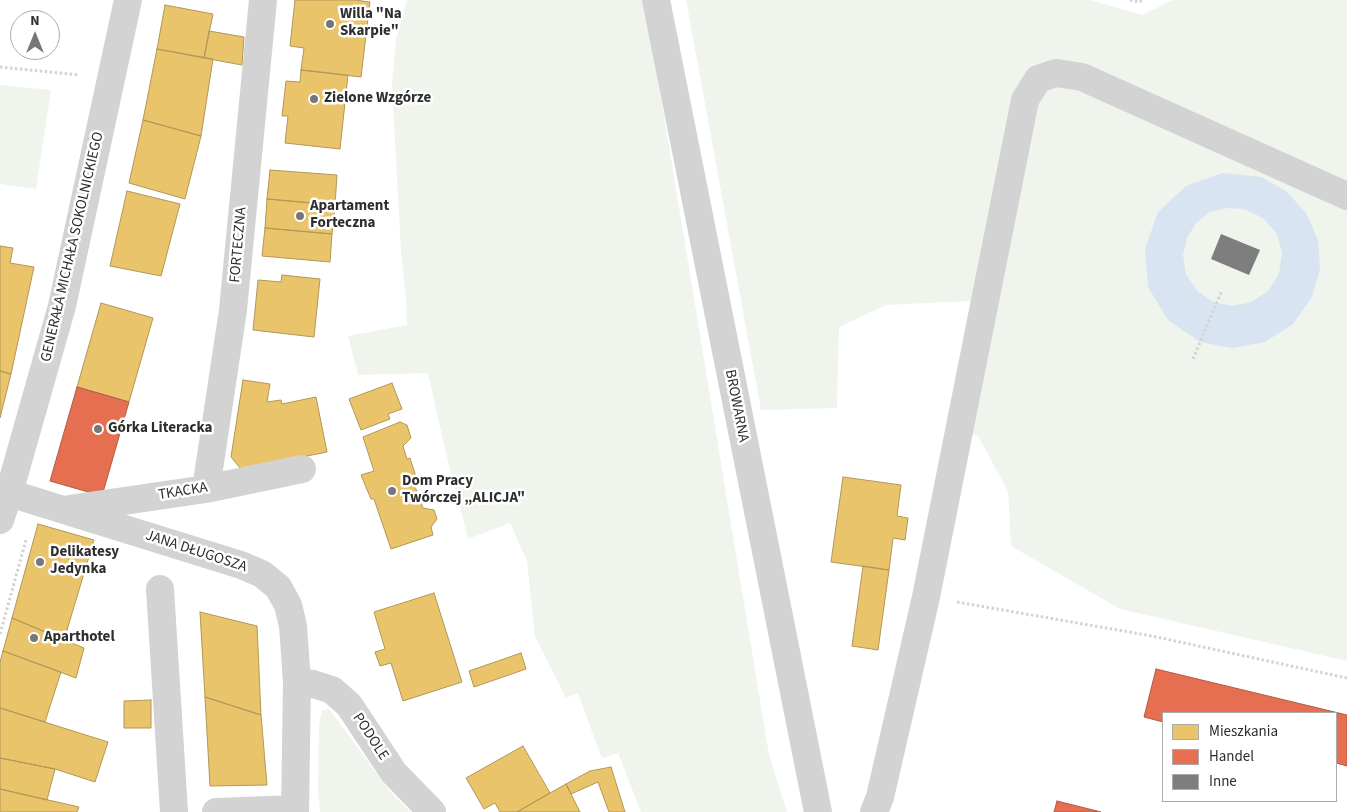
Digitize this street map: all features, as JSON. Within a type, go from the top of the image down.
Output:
[{"type":"street","name":"GENERAŁA MICHAŁA SOKOLNICKIEGO","points":[[0,520],[10,493],[62,306],[128,0]]},
{"type":"street","name":"FORTECZNA","points":[[206,489],[233,310],[263,0]]},
{"type":"street","name":"BROWARNA","points":[[656,0],[818,812]]},
{"type":"street","points":[[874,812],[880,797],[926,597],[1016,140],[1025,100],[1038,79],[1056,73],[1082,77],[1347,196]]},
{"type":"street","name":"TKACKA","points":[[63,510],[206,489],[302,469]]},
{"type":"street","name":"JANA DŁUGOSZA","points":[[10,493],[241,565],[262,574],[278,587],[288,605],[293,626],[297,682],[295,811],[216,812]]},
{"type":"street","points":[[160,589],[174,812]]},
{"type":"street","name":"PODOLE","points":[[297,682],[314,684],[332,690],[349,705],[394,774],[432,812]]},
{"type":"path","points":[[1130,0],[1138,2],[1143,0]]},
{"type":"path","points":[[0,67],[70,74]]},
{"type":"path","points":[[1193,359],[1222,290]]},
{"type":"path","points":[[926,597],[1152,636],[1347,678]]},
{"type":"shaded area","points":[[407,0],[645,0],[769,755],[787,812],[641,812],[618,753],[602,759],[578,693],[566,698],[535,637],[527,561],[510,523],[468,539],[428,373],[358,375],[348,336],[407,325],[392,84],[396,39]]},
{"type":"shaded area","points":[[686,0],[1091,0],[1142,15],[1173,0],[1347,0],[1347,661],[1120,609],[1011,546],[1008,491],[978,436],[945,430],[972,301],[886,305],[839,327],[837,408],[761,410]]},
{"type":"shaded area","points":[[0,85],[51,90],[36,189],[0,184]]},
{"type":"shaded area","points":[[329,709],[392,794],[411,812],[320,812],[318,788],[319,725],[322,710]]},
{"type":"water","points":[[1222,173],[1261,177],[1286,191],[1306,213],[1318,240],[1320,269],[1312,297],[1293,324],[1265,342],[1232,348],[1200,342],[1168,320],[1148,287],[1145,249],[1158,212],[1186,186]],"holes":[[[1227,208],[1244,209],[1263,218],[1277,234],[1282,253],[1279,274],[1268,291],[1251,302],[1232,306],[1213,302],[1197,291],[1186,274],[1183,255],[1187,238],[1196,223],[1210,212]]]},
{"type":"building: Mieszkania","name":"Willa \"Na Skarpie\"","points":[[295,0],[355,0],[370,2],[361,77],[301,70],[304,48],[290,46]]},
{"type":"building: Mieszkania","points":[[165,5],[213,14],[204,58],[157,49]]},
{"type":"building: Mieszkania","points":[[209,31],[244,37],[242,65],[204,58]]},
{"type":"building: Mieszkania","points":[[157,49],[213,59],[201,136],[143,120]]},
{"type":"building: Mieszkania","name":"Zielone Wzgórze","points":[[301,70],[348,75],[340,149],[285,143],[288,116],[282,116],[286,81],[300,82]]},
{"type":"building: Mieszkania","points":[[143,120],[201,136],[185,199],[129,183]]},
{"type":"building: Mieszkania","points":[[270,170],[337,175],[335,205],[267,199]]},
{"type":"building: Mieszkania","points":[[127,191],[180,204],[161,276],[110,266]]},
{"type":"building: Mieszkania","name":"Apartament Forteczna","points":[[267,199],[335,205],[332,234],[265,228]]},
{"type":"building: Mieszkania","points":[[265,228],[332,234],[330,262],[262,256]]},
{"type":"building: Mieszkania","points":[[0,246],[13,248],[10,263],[34,267],[11,374],[0,371]]},
{"type":"building: Mieszkania","points":[[282,275],[320,279],[314,337],[253,330],[258,280],[281,282]]},
{"type":"building: Mieszkania","points":[[101,303],[153,318],[129,402],[77,387]]},
{"type":"building: Mieszkania","points":[[0,371],[11,374],[0,418]]},
{"type":"building: Mieszkania","points":[[243,380],[270,384],[267,402],[281,400],[282,404],[316,397],[327,452],[241,469],[231,457]]},
{"type":"building: Mieszkania","points":[[392,383],[402,409],[388,414],[390,419],[361,430],[349,399]]},
{"type":"building: Mieszkania","name":"Dom Pracy Twórczej „ALICJA\"","points":[[400,422],[407,425],[411,438],[403,446],[407,459],[410,458],[418,483],[414,484],[423,508],[434,510],[437,519],[431,527],[433,535],[391,549],[374,499],[371,499],[361,475],[374,471],[363,437]]},
{"type":"building: Mieszkania","points":[[843,477],[901,485],[897,516],[908,518],[905,540],[893,538],[889,570],[831,562]]},
{"type":"building: Mieszkania","points":[[38,524],[94,540],[64,640],[12,618]]},
{"type":"building: Mieszkania","points":[[863,566],[889,570],[878,650],[852,646]]},
{"type":"building: Mieszkania","points":[[434,593],[462,682],[403,701],[391,663],[380,666],[375,652],[385,649],[374,612]]},
{"type":"building: Mieszkania","points":[[200,612],[257,626],[261,715],[205,697]]},
{"type":"building: Mieszkania","points":[[12,618],[84,648],[76,678],[3,651]]},
{"type":"building: Mieszkania","points":[[3,651],[61,672],[45,722],[0,708],[0,662]]},
{"type":"building: Mieszkania","points":[[521,653],[526,669],[474,687],[469,671]]},
{"type":"building: Mieszkania","points":[[205,697],[261,715],[267,785],[210,786]]},
{"type":"building: Mieszkania","points":[[151,700],[151,728],[124,728],[124,701]]},
{"type":"building: Mieszkania","points":[[0,708],[108,742],[95,782],[55,769],[0,758]]},
{"type":"building: Mieszkania","points":[[523,746],[550,793],[517,812],[500,812],[495,803],[484,809],[466,778]]},
{"type":"building: Mieszkania","points":[[0,758],[55,769],[47,800],[0,789]]},
{"type":"building: Mieszkania","points":[[611,767],[625,812],[609,812],[598,782],[571,794],[566,784],[590,771]]},
{"type":"building: Mieszkania","points":[[566,784],[580,812],[517,812],[550,793]]},
{"type":"building: Mieszkania","points":[[0,789],[79,807],[77,812],[0,812]]},
{"type":"building: Handel","points":[[77,387],[129,402],[102,496],[50,481]]},
{"type":"building: Handel","points":[[1156,669],[1335,712],[1162,712],[1162,722],[1144,717]]},
{"type":"building: Handel","points":[[1337,713],[1347,715],[1347,766],[1337,763]]},
{"type":"building: Handel","points":[[1057,801],[1101,812],[1054,812]]},
{"type":"building: Inne","points":[[1221,234],[1260,250],[1249,275],[1211,259]]},
{"type":"place","name":"Willa \"Na Skarpie\"","points":[[330,24]]},
{"type":"place","name":"Zielone Wzgórze","points":[[314,99]]},
{"type":"place","name":"Apartament Forteczna","points":[[300,216]]},
{"type":"place","name":"Górka Literacka","points":[[98,429]]},
{"type":"place","name":"Dom Pracy Twórczej „ALICJA\"","points":[[392,491]]},
{"type":"place","name":"Delikatesy Jedynka","points":[[40,562]]},
{"type":"place","name":"Aparthotel","points":[[34,638]]}]
